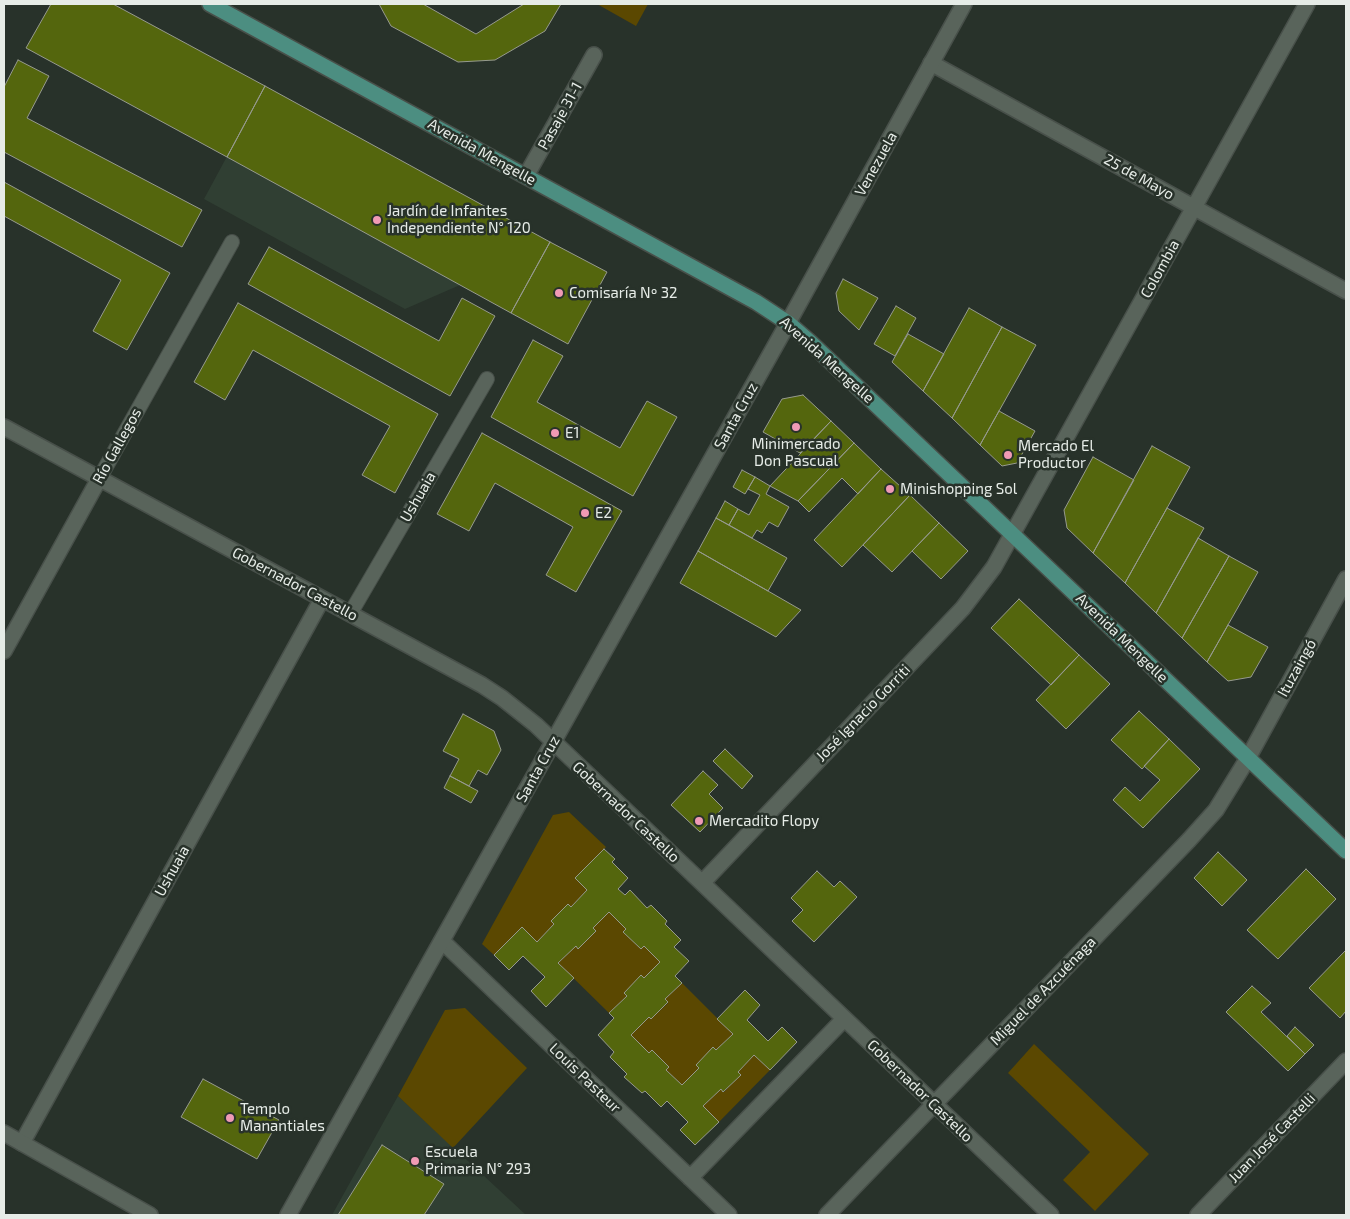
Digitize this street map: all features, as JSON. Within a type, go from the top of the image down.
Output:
[{"type":"main road","name":"Avenida Mengelle","points":[[212,4],[756,302],[788,323],[1346,851]]},
{"type":"street","name":"Venezuela","points":[[788,323],[964,4]]},
{"type":"street","name":"Colombia","points":[[1013,535],[1307,4]]},
{"type":"street","name":"Pasaje 31-1","points":[[526,176],[594,55]]},
{"type":"street","name":"25 de Mayo","points":[[931,63],[1346,291]]},
{"type":"street","name":"Santa Cruz","points":[[288,1215],[788,323]]},
{"type":"street","name":"Gobernador Castello","points":[[4,427],[496,694],[519,711],[1051,1215]]},
{"type":"street","name":"Río Gallegos","points":[[4,651],[99,479]]},
{"type":"street","name":"José Ignacio Gorriti","points":[[702,883],[963,608],[994,568],[1013,535]]},
{"type":"street","name":"Ituzaingó","points":[[1248,758],[1346,579]]},
{"type":"street","name":"Ushuaia","points":[[22,1143],[322,599]]},
{"type":"street","name":"Miguel de Azcuénaga","points":[[827,1215],[1204,825],[1228,792],[1248,758]]},
{"type":"street","name":"Louis Pasteur","points":[[442,941],[729,1215]]},
{"type":"street","points":[[690,1178],[844,1019]]},
{"type":"street","name":"Juan José Castelli","points":[[1198,1215],[1346,1061]]},
{"type":"street","points":[[4,1133],[150,1215]]},
{"type":"lane","name":"Río Gallegos","points":[[99,479],[232,242]]},
{"type":"lane","name":"Ushuaia","points":[[350,614],[486,379]]},
{"type":"shaded area","points":[[597,4],[648,4],[636,26]]},
{"type":"shaded area","name":"Jardín de Infantes Independiente N° 120","points":[[265,86],[550,242],[511,313],[460,285],[405,309],[204,199]]},
{"type":"shaded area","points":[[569,812],[606,847],[575,878],[587,890],[571,907],[568,904],[551,921],[554,924],[537,942],[522,927],[494,955],[482,944],[553,815]]},
{"type":"shaded area","points":[[609,912],[626,929],[624,932],[641,949],[644,946],[660,962],[644,978],[641,976],[624,993],[627,996],[609,1013],[558,963],[576,946],[579,948],[595,931],[593,928]]},
{"type":"shaded area","points":[[682,983],[733,1034],[716,1050],[713,1048],[699,1068],[682,1085],[666,1070],[668,1067],[652,1050],[649,1053],[631,1035],[649,1017],[651,1019],[668,1003],[665,999]]},
{"type":"shaded area","points":[[465,1008],[527,1068],[453,1148],[398,1096],[445,1010]]},
{"type":"shaded area","points":[[1034,1044],[1149,1154],[1095,1211],[1063,1180],[1090,1152],[1008,1073]]},
{"type":"shaded area","points":[[754,1055],[770,1070],[719,1122],[703,1106],[721,1089],[724,1092],[740,1075],[738,1072]]},
{"type":"shaded area","name":"Escuela Primaria N° 293","points":[[398,1096],[526,1215],[332,1215]]},
{"type":"building","points":[[51,4],[113,4],[265,86],[227,157],[26,48]]},
{"type":"building","points":[[379,4],[423,4],[476,34],[524,4],[561,4],[545,31],[495,60],[458,62],[391,26]]},
{"type":"building","points":[[18,60],[49,76],[27,118],[202,210],[182,247],[4,152],[4,87]]},
{"type":"building","name":"Jardín de Infantes Independiente N° 120","points":[[265,86],[550,242],[511,313],[227,157]]},
{"type":"building","points":[[4,182],[170,273],[127,350],[93,331],[121,280],[4,216]]},
{"type":"building","name":"Comisaría Nº 32","points":[[550,242],[607,272],[568,344],[511,313]]},
{"type":"building","points":[[269,247],[439,341],[462,298],[495,316],[450,396],[248,284]]},
{"type":"building","points":[[843,279],[878,298],[859,330],[839,311],[836,293]]},
{"type":"building","points":[[238,303],[438,414],[395,493],[362,475],[390,426],[253,350],[225,400],[194,382]]},
{"type":"building","points":[[896,306],[916,318],[895,356],[874,344]]},
{"type":"building","points":[[969,308],[1002,327],[952,418],[923,391]]},
{"type":"building","points":[[1002,327],[1036,345],[980,445],[952,418]]},
{"type":"building","points":[[908,334],[944,354],[923,391],[892,362]]},
{"type":"building","name":"E1","points":[[533,340],[563,356],[537,402],[620,448],[647,401],[677,417],[633,496],[491,417]]},
{"type":"building","name":"Minimercado Don Pascual","points":[[803,395],[831,421],[800,453],[763,432],[782,399]]},
{"type":"building","points":[[999,411],[1035,431],[1017,463],[1002,466],[980,445]]},
{"type":"building","points":[[831,421],[854,443],[798,501],[770,486]]},
{"type":"building","name":"E2","points":[[482,433],[622,511],[576,592],[546,575],[573,527],[495,483],[469,531],[437,514]]},
{"type":"building","points":[[854,443],[881,469],[858,494],[842,478],[809,512],[798,501]]},
{"type":"building","points":[[1152,446],[1190,467],[1125,583],[1093,553]]},
{"type":"building","points":[[1093,457],[1134,480],[1093,553],[1067,528],[1064,510]]},
{"type":"building","points":[[881,469],[910,495],[842,567],[814,540]]},
{"type":"building","points":[[742,470],[755,477],[745,494],[733,487]]},
{"type":"building","points":[[755,477],[770,486],[766,494],[789,507],[778,527],[769,522],[762,533],[757,530],[752,538],[729,525],[738,509],[749,515],[760,495],[748,489]]},
{"type":"building","points":[[910,495],[939,523],[892,572],[863,545]]},
{"type":"building","points":[[725,501],[738,509],[729,525],[716,518]]},
{"type":"building","points":[[1167,508],[1204,528],[1156,613],[1125,583]]},
{"type":"building","points":[[716,518],[787,558],[768,591],[698,551]]},
{"type":"building","points":[[939,523],[968,551],[941,579],[912,551]]},
{"type":"building","points":[[1198,538],[1229,556],[1182,638],[1156,613]]},
{"type":"building","points":[[698,551],[801,610],[776,637],[680,583]]},
{"type":"building","points":[[1229,556],[1258,572],[1207,662],[1182,638]]},
{"type":"building","points":[[1019,599],[1079,655],[1051,685],[991,628]]},
{"type":"building","points":[[1228,625],[1268,647],[1251,677],[1228,681],[1207,662]]},
{"type":"building","points":[[1079,655],[1110,684],[1066,729],[1036,700]]},
{"type":"building","points":[[1139,711],[1169,739],[1142,769],[1111,740]]},
{"type":"building","points":[[463,714],[494,731],[501,750],[487,775],[478,770],[469,786],[450,776],[459,759],[443,751]]},
{"type":"building","points":[[1169,739],[1200,769],[1143,828],[1113,800],[1125,787],[1140,801],[1160,780],[1144,766]]},
{"type":"building","points":[[725,749],[753,776],[742,789],[713,761]]},
{"type":"building","points":[[703,771],[718,785],[709,794],[723,808],[700,832],[671,805]]},
{"type":"building","points":[[450,776],[478,791],[471,803],[444,788]]},
{"type":"building","points":[[604,849],[615,859],[612,862],[628,878],[618,889],[625,895],[630,890],[647,908],[651,905],[667,921],[665,924],[681,940],[674,947],[689,961],[675,976],[682,983],[665,999],[668,1002],[631,1035],[649,1053],[652,1050],[669,1067],[666,1070],[682,1085],[699,1068],[696,1065],[713,1047],[716,1050],[733,1034],[717,1019],[745,990],[760,1005],[747,1020],[768,1041],[782,1027],[797,1042],[770,1070],[754,1055],[738,1072],[741,1075],[723,1092],[721,1089],[703,1106],[719,1122],[695,1145],[680,1130],[688,1122],[667,1101],[661,1107],[645,1091],[642,1093],[624,1077],[627,1074],[610,1057],[614,1052],[598,1035],[614,1018],[609,1013],[627,996],[624,993],[641,975],[644,978],[660,962],[644,946],[641,949],[623,932],[626,929],[609,912],[593,928],[596,931],[578,949],[576,946],[558,963],[574,978],[546,1007],[531,991],[545,977],[523,956],[509,970],[494,955],[522,927],[537,942],[554,924],[551,921],[568,904],[571,907],[587,890],[575,878]]},
{"type":"building","points":[[1218,852],[1247,880],[1222,906],[1194,878]]},
{"type":"building","points":[[1306,869],[1336,899],[1278,959],[1247,930]]},
{"type":"building","points":[[817,871],[834,887],[840,881],[857,897],[814,942],[792,921],[803,910],[791,898]]},
{"type":"building","points":[[1346,950],[1346,1011],[1340,1018],[1309,988]]},
{"type":"building","points":[[1252,986],[1271,1003],[1261,1012],[1305,1054],[1288,1071],[1226,1012]]},
{"type":"building","points":[[1295,1027],[1314,1045],[1305,1054],[1287,1036]]},
{"type":"building","name":"Templo Manantiales","points":[[203,1079],[279,1120],[257,1159],[181,1117]]},
{"type":"building","points":[[382,1145],[444,1184],[424,1215],[338,1215]]},
{"type":"place","name":"Jardín de Infantes Independiente N° 120","points":[[377,220]]},
{"type":"place","name":"Comisaría Nº 32","points":[[559,293]]},
{"type":"place","name":"Minimercado Don Pascual","points":[[796,427]]},
{"type":"place","name":"E1","points":[[555,433]]},
{"type":"place","name":"Mercado El Productor","points":[[1008,455]]},
{"type":"place","name":"Minishopping Sol","points":[[890,489]]},
{"type":"place","name":"E2","points":[[585,513]]},
{"type":"place","name":"Mercadito Flopy","points":[[699,821]]},
{"type":"place","name":"Templo Manantiales","points":[[230,1118]]},
{"type":"place","name":"Escuela Primaria N° 293","points":[[415,1161]]}]
